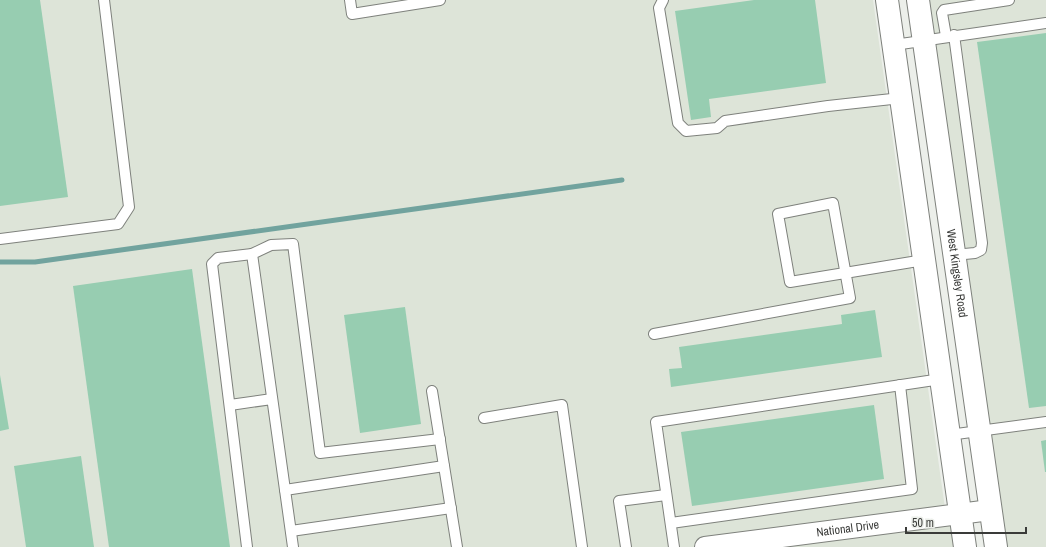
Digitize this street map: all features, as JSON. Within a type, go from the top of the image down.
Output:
[{"type":"main road","points":[[887,0],[965,547]]},
{"type":"main road","name":"West Kingsley Road","points":[[918,0],[996,547]]},
{"type":"street","name":"National Drive","points":[[705,547],[774,542],[990,510]]},
{"type":"lane","points":[[0,239],[118,224],[129,207],[104,0]]},
{"type":"lane","points":[[350,0],[352,14],[440,0]]},
{"type":"lane","points":[[663,0],[659,8],[678,123],[686,131],[717,128],[725,121],[828,106],[901,98]]},
{"type":"lane","points":[[954,255],[975,253],[981,250],[982,243],[950,35],[942,12],[944,10],[1009,0]]},
{"type":"lane","points":[[894,45],[950,35],[1046,23]]},
{"type":"lane","points":[[654,334],[850,298],[845,272],[833,203],[778,214],[790,282],[845,272],[924,260]]},
{"type":"lane","points":[[247,547],[212,264],[218,258],[252,254],[271,245],[292,244],[320,453],[440,439]]},
{"type":"lane","points":[[252,254],[293,547]]},
{"type":"lane","points":[[674,547],[656,422],[941,379]]},
{"type":"lane","points":[[671,523],[912,489],[900,385]]},
{"type":"lane","points":[[432,391],[457,547]]},
{"type":"lane","points":[[230,405],[272,398]]},
{"type":"lane","points":[[484,418],[562,405],[582,547]]},
{"type":"lane","points":[[949,436],[1046,422]]},
{"type":"lane","points":[[285,490],[444,466]]},
{"type":"lane","points":[[626,547],[619,501],[666,495]]},
{"type":"lane","points":[[291,531],[451,508]]},
{"type":"shaded area","points":[[0,0],[873,0],[946,515],[965,547],[0,547]]},
{"type":"shaded area","points":[[927,0],[1046,0],[1046,547],[1007,547]]},
{"type":"building","points":[[0,0],[40,0],[68,197],[0,206]]},
{"type":"building","points":[[754,0],[815,0],[826,83],[709,99],[711,117],[691,120],[675,11]]},
{"type":"building","points":[[1046,33],[1046,406],[1029,408],[977,42]]},
{"type":"building","points":[[192,269],[230,547],[109,547],[73,286]]},
{"type":"building","points":[[405,307],[421,424],[360,433],[344,315]]},
{"type":"building","points":[[875,310],[882,357],[671,387],[669,369],[682,368],[679,347],[842,324],[841,315]]},
{"type":"building","points":[[0,375],[9,429],[0,431]]},
{"type":"building","points":[[874,405],[884,479],[692,506],[681,432]]},
{"type":"building","points":[[1046,440],[1046,472],[1045,472],[1041,441]]},
{"type":"building","points":[[81,456],[94,547],[26,547],[14,466]]},
{"type":"waterway","points":[[0,262],[35,262],[622,180]]}]
